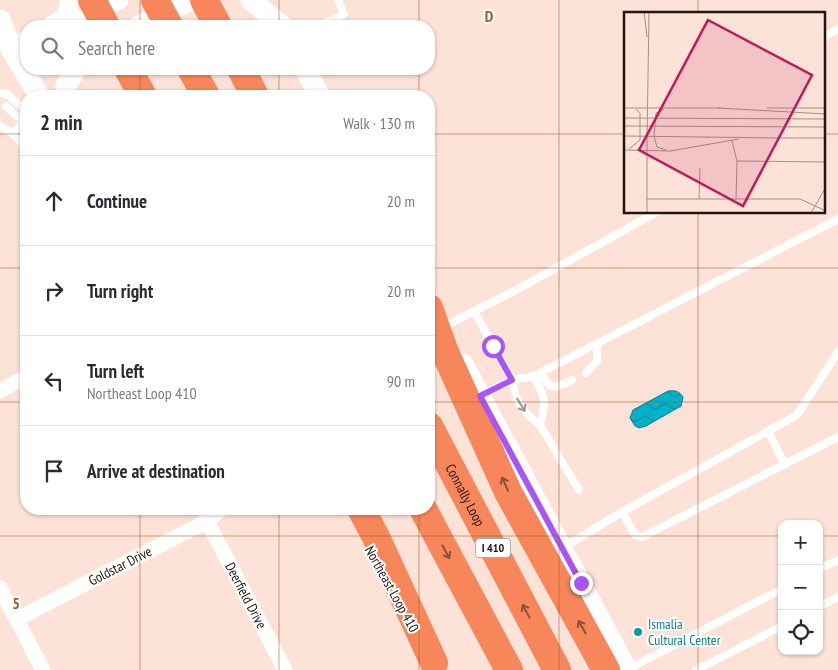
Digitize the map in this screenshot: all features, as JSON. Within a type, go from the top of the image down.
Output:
[{"type":"highway","points":[[92,0],[103,20]]},
{"type":"highway","points":[[155,0],[166,20]]},
{"type":"highway","points":[[204,0],[215,20]]},
{"type":"highway","points":[[131,75],[140,90]]},
{"type":"highway","points":[[194,75],[203,90]]},
{"type":"highway","points":[[244,75],[252,90]]},
{"type":"highway","points":[[436,317],[444,350],[508,492],[606,670]]},
{"type":"highway","name":"Connally Loop","points":[[435,437],[557,670]]},
{"type":"highway","points":[[364,515],[436,666]]},
{"type":"highway","points":[[426,515],[509,670]]},
{"type":"main road","points":[[151,20],[191,0]]},
{"type":"main road","points":[[251,0],[275,20]]},
{"type":"main road","points":[[268,0],[279,20]]},
{"type":"main road","points":[[0,20],[20,62]]},
{"type":"main road","points":[[27,75],[36,90]]},
{"type":"main road","points":[[66,90],[66,85],[72,75]]},
{"type":"main road","points":[[309,75],[317,90]]},
{"type":"main road","points":[[436,317],[627,670]]},
{"type":"main road","name":"Northeast Loop 410","points":[[350,515],[436,666]]},
{"type":"street","points":[[82,20],[119,0]]},
{"type":"street","points":[[62,15],[77,20]]},
{"type":"street","points":[[0,391],[20,380]]},
{"type":"street","name":"Goldstar Drive","points":[[17,619],[207,521],[214,515]]},
{"type":"street","name":"Deerfield Drive","points":[[207,521],[285,670]]},
{"type":"street","points":[[0,588],[43,670]]},
{"type":"lane","points":[[332,20],[344,14],[338,0]]},
{"type":"lane","points":[[826,36],[838,29]]},
{"type":"lane","points":[[0,93],[6,94],[20,106]]},
{"type":"lane","points":[[5,110],[20,118]]},
{"type":"lane","points":[[0,126],[12,133],[20,142]]},
{"type":"lane","points":[[12,133],[20,126]]},
{"type":"lane","points":[[436,317],[474,312],[518,290],[653,214]]},
{"type":"lane","points":[[480,396],[512,380],[537,375],[838,219]]},
{"type":"lane","points":[[474,312],[512,380],[514,393],[521,408],[540,425],[579,490]]},
{"type":"lane","points":[[586,373],[597,361],[597,344]]},
{"type":"lane","points":[[562,548],[622,512],[797,415],[837,355]]},
{"type":"lane","points":[[537,375],[549,385],[556,387],[572,380]]},
{"type":"lane","points":[[537,375],[544,396],[544,409],[540,425]]},
{"type":"lane","points":[[768,431],[785,465]]},
{"type":"lane","points":[[622,512],[635,535],[642,537],[838,437]]},
{"type":"lane","points":[[823,567],[838,560]]},
{"type":"lane","points":[[627,670],[778,591]]},
{"type":"lane","points":[[823,605],[838,597]]},
{"type":"lane","points":[[696,670],[778,628]]},
{"type":"water","points":[[668,391],[677,391],[683,397],[681,406],[646,426],[639,428],[635,426],[630,418],[633,410]]},
{"type":"place","name":"Ismalia Cultural Center","points":[[638,632]]},
{"type":"route","points":[[493,346],[512,380],[480,396],[581,583]]}]
